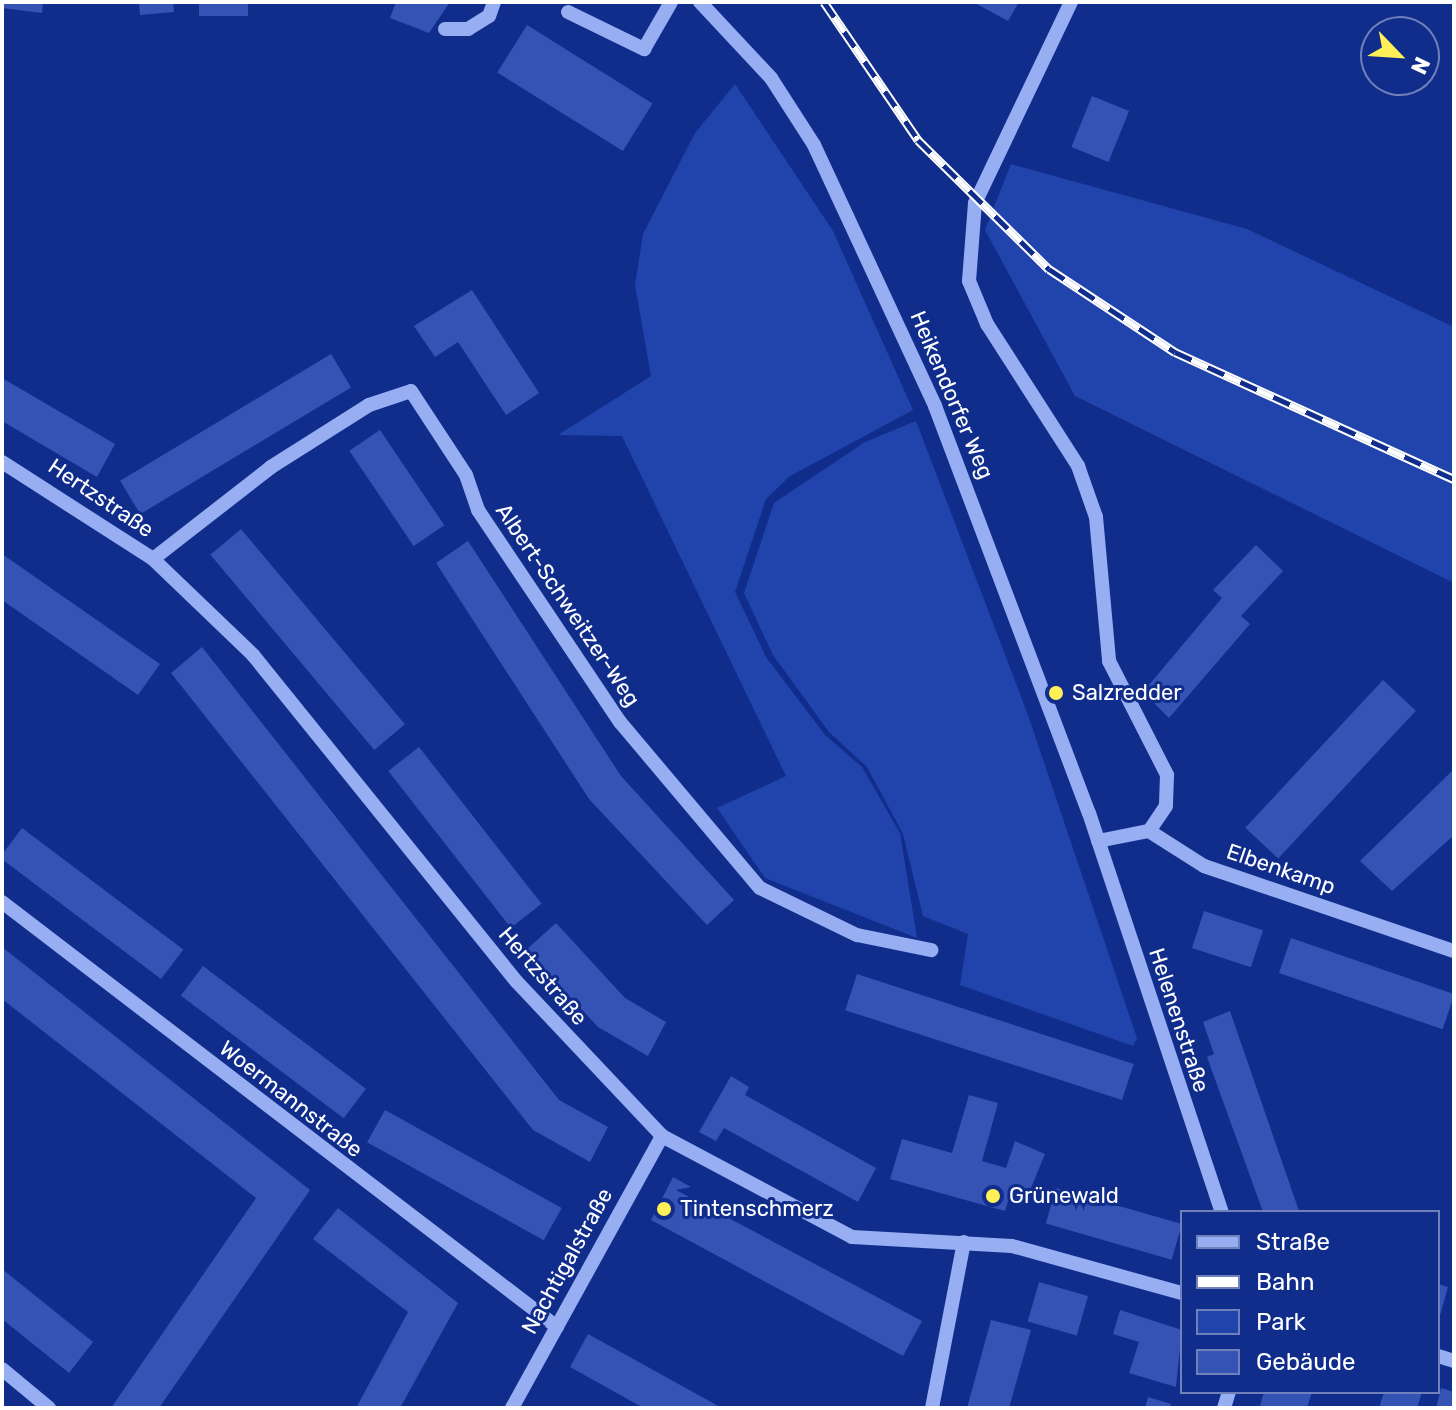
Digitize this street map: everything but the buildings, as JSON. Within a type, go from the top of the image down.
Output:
[{"type":"street","points":[[445,29],[468,29],[489,16],[494,2]]},
{"type":"street","points":[[568,12],[644,49],[671,2]]},
{"type":"street","name":"Heikendorfer Weg","points":[[700,2],[771,78],[852,221],[979,515],[1098,841]]},
{"type":"street","points":[[1071,2],[975,203],[969,281],[987,324],[1078,466],[1096,517],[1109,661],[1167,775],[1166,806],[1149,831],[1098,841]]},
{"type":"street","name":"Albert-Schweitzer-Weg","points":[[153,559],[271,467],[369,405],[411,391],[466,475],[478,510],[620,722],[760,888],[857,935],[931,950]]},
{"type":"street","name":"Hertzstraße","points":[[2,462],[153,559],[253,655],[517,982],[662,1136],[852,1237],[1012,1246],[1180,1292]]},
{"type":"street","name":"Elbenkamp","points":[[1149,831],[1204,866],[1454,951]]},
{"type":"street","name":"Helenenstraße","points":[[1098,841],[1221,1210]]},
{"type":"street","name":"Woermannstraße","points":[[2,902],[557,1327]]},
{"type":"street","name":"Nachtigalstraße","points":[[512,1408],[662,1136]]},
{"type":"street","points":[[932,1408],[964,1242]]},
{"type":"street","points":[[2,1369],[49,1408]]},
{"type":"green space","points":[[735,84],[833,231],[913,410],[790,476],[766,499],[735,592],[766,657],[825,735],[862,767],[900,833],[917,938],[765,878],[717,808],[786,776],[622,436],[558,435],[651,376],[635,285],[643,234],[695,133]]},
{"type":"green space","points":[[1011,164],[1247,229],[1454,327],[1454,583],[1075,396],[985,230]]},
{"type":"green space","points":[[916,421],[1028,715],[1137,1038],[1133,1046],[960,985],[968,934],[923,916],[903,834],[867,767],[829,732],[773,655],[744,593],[774,503],[865,442]]},
{"type":"railway","points":[[824,2],[918,140],[1049,269],[1175,352],[1454,479]]},
{"type":"place","name":"Salzredder","points":[[1056,693]]},
{"type":"place","name":"Grünewald","points":[[993,1196]]},
{"type":"place","name":"Tintenschmerz","points":[[664,1209]]}]
